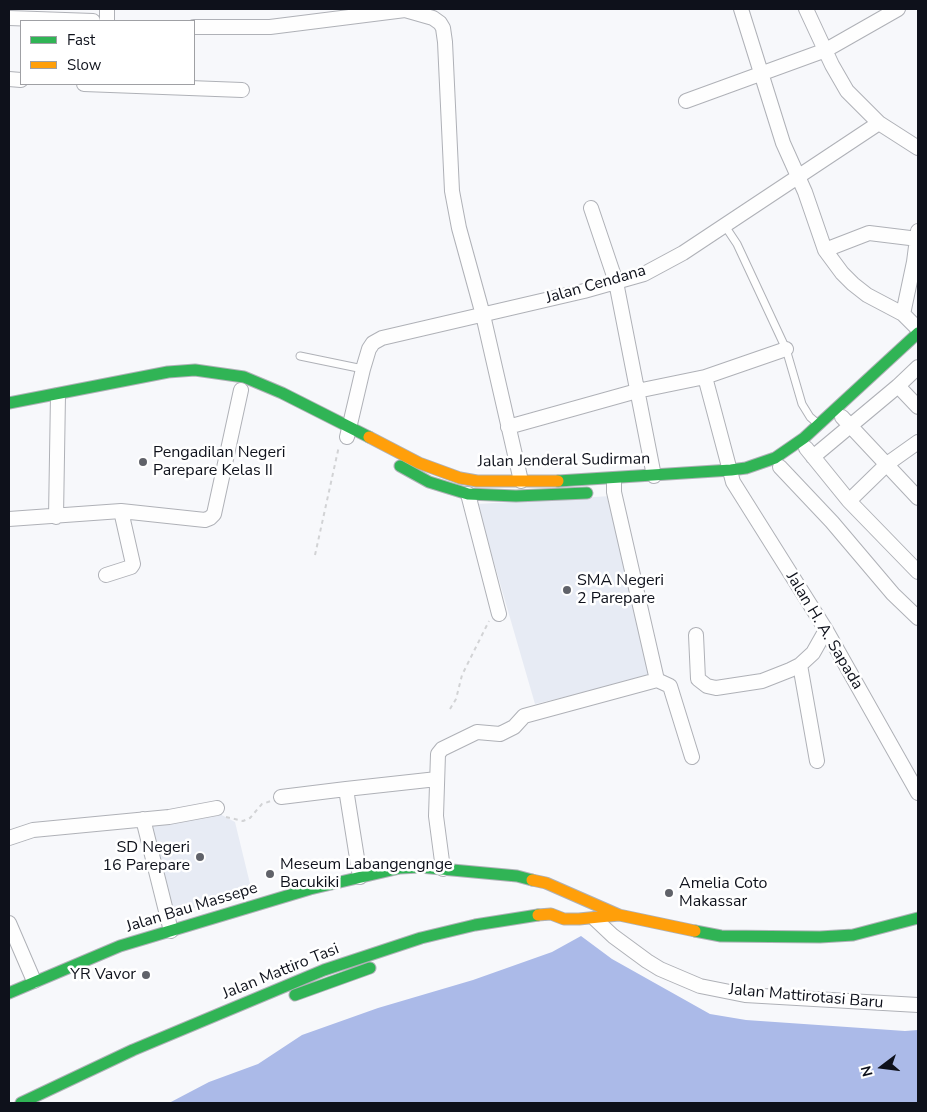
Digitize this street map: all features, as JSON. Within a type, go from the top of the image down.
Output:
[{"type":"main road","name":"Jalan Jenderal Sudirman","points":[[729,478],[775,458],[804,438],[918,334]]},
{"type":"main road","points":[[846,421],[918,348]]},
{"type":"main road","name":"Jalan Jenderal Sudirman","points":[[9,403],[58,405],[168,372],[195,370],[221,378],[259,384],[346,432],[428,482],[468,494],[516,496],[610,489],[654,476],[729,478],[780,466],[809,453]]},
{"type":"main road","name":"Jalan Jenderal Sudirman","points":[[119,394],[164,385],[201,382],[221,378],[245,392]]},
{"type":"main road","name":"Jalan Jenderal Sudirman","points":[[305,418],[346,432],[442,472],[477,480],[520,481],[610,489]]},
{"type":"main road","name":"Jalan Bau Massepe","points":[[9,993],[95,955],[310,889],[400,868],[443,869],[517,876],[546,883],[619,915],[699,932],[820,938],[853,934],[918,918]]},
{"type":"main road","name":"Jalan Mattiro Tasi","points":[[21,1103],[102,1064],[240,1012],[324,970],[421,938],[475,925],[526,916],[551,914],[564,919],[595,919],[619,915]]},
{"type":"main road","name":"Jalan Mattiro Tasi","points":[[478,937],[553,925],[564,919]]},
{"type":"main road","name":"Jalan Mattiro Tasi","points":[[288,998],[381,965]]},
{"type":"main road","points":[[67,1095],[129,1065]]},
{"type":"street","points":[[741,9],[783,143],[824,250],[842,273],[860,289],[903,314],[918,329]]},
{"type":"street","points":[[806,9],[847,91],[879,123],[918,148]]},
{"type":"street","points":[[686,101],[826,50],[898,9]]},
{"type":"street","points":[[195,27],[270,27],[405,10],[433,18],[444,28],[452,191],[459,228],[483,315],[520,481]]},
{"type":"street","points":[[9,18],[65,20]]},
{"type":"street","points":[[126,85],[242,90]]},
{"type":"street","name":"Jalan Cendana","points":[[346,432],[369,349],[373,343],[382,338],[616,282],[660,266],[725,226],[879,123]]},
{"type":"street","points":[[591,208],[616,282],[654,476]]},
{"type":"street","points":[[824,250],[869,233],[918,236],[903,314]]},
{"type":"street","points":[[508,427],[637,391],[705,377],[786,349]]},
{"type":"street","points":[[918,367],[898,386],[846,421],[809,453],[849,501],[918,572]]},
{"type":"street","name":"Jalan H. A. Sapada","points":[[705,377],[729,478],[912,768],[918,793]]},
{"type":"street","points":[[898,386],[918,408]]},
{"type":"street","points":[[9,519],[56,517],[80,513],[121,512],[205,520],[210,518],[214,514],[245,392]]},
{"type":"street","points":[[56,517],[58,405]]},
{"type":"street","points":[[846,421],[918,498]]},
{"type":"street","points":[[849,501],[887,464],[918,442]]},
{"type":"street","points":[[780,466],[832,522],[893,594],[918,618]]},
{"type":"street","points":[[610,489],[657,680]]},
{"type":"street","points":[[468,494],[499,614]]},
{"type":"street","points":[[106,576],[131,567],[133,564],[121,512]]},
{"type":"street","points":[[696,635],[698,679],[707,686],[716,688],[778,677],[800,665],[813,652],[826,630]]},
{"type":"street","points":[[800,665],[817,761]]},
{"type":"street","points":[[443,869],[436,816],[440,752],[477,732],[500,734],[514,727],[524,716],[657,680],[670,686],[692,757]]},
{"type":"street","points":[[281,797],[437,779]]},
{"type":"street","points":[[346,789],[360,877]]},
{"type":"street","points":[[9,838],[33,830],[143,819],[217,808]]},
{"type":"street","points":[[143,819],[171,931]]},
{"type":"street","name":"Jalan Mattirotasi Baru","points":[[595,919],[613,936],[647,961],[660,969],[700,986],[745,995],[918,1005]]},
{"type":"street","points":[[9,924],[34,981]]},
{"type":"lane","points":[[725,226],[737,244],[786,349],[802,404],[810,417],[820,425]]},
{"type":"lane","points":[[300,356],[363,369]]},
{"type":"path","points":[[315,555],[346,432]]},
{"type":"path","points":[[450,709],[456,699],[462,675],[483,630],[488,622],[499,614]]},
{"type":"path","points":[[217,808],[226,817],[243,821],[250,818],[262,804],[281,797]]},
{"type":"shaded area","name":"SMA Negeri 2 Parepare","points":[[611,496],[653,676],[535,704],[477,504]]},
{"type":"shaded area","name":"SD Negeri 16 Parepare","points":[[216,812],[235,822],[252,892],[172,914],[147,822]]},
{"type":"water","points":[[581,936],[612,959],[710,1014],[746,1020],[905,1031],[918,1030],[918,1103],[169,1103],[209,1082],[258,1064],[302,1035],[378,1008],[473,980],[552,952]]},
{"type":"traffic: fast","points":[[558,481],[731,470],[746,468],[775,458],[804,438],[918,333]]},
{"type":"traffic: fast","points":[[9,403],[168,372],[195,370],[244,377],[282,393],[369,437]]},
{"type":"traffic: fast","points":[[400,466],[429,482],[468,494],[516,496],[587,493]]},
{"type":"traffic: fast","points":[[9,993],[120,946],[310,889],[400,868],[420,867],[517,876],[532,880]]},
{"type":"traffic: fast","points":[[21,1103],[133,1050],[324,970],[421,938],[475,925],[538,915]]},
{"type":"traffic: fast","points":[[695,931],[721,936],[820,937],[853,935],[918,918]]},
{"type":"traffic: fast","points":[[295,995],[370,968]]},
{"type":"traffic: slow","points":[[369,437],[419,463],[460,478],[477,481],[558,481]]},
{"type":"traffic: slow","points":[[532,880],[546,883],[619,915],[695,931]]},
{"type":"traffic: slow","points":[[538,915],[551,914],[564,919],[619,915]]},
{"type":"place","name":"Pengadilan Negeri Parepare Kelas II","points":[[143,462]]},
{"type":"place","name":"SMA Negeri 2 Parepare","points":[[567,590]]},
{"type":"place","name":"SD Negeri 16 Parepare","points":[[200,857]]},
{"type":"place","name":"Meseum Labangengnge Bacukiki","points":[[270,874]]},
{"type":"place","name":"Amelia Coto Makassar","points":[[669,893]]},
{"type":"place","name":"YR Vavor","points":[[146,975]]}]
